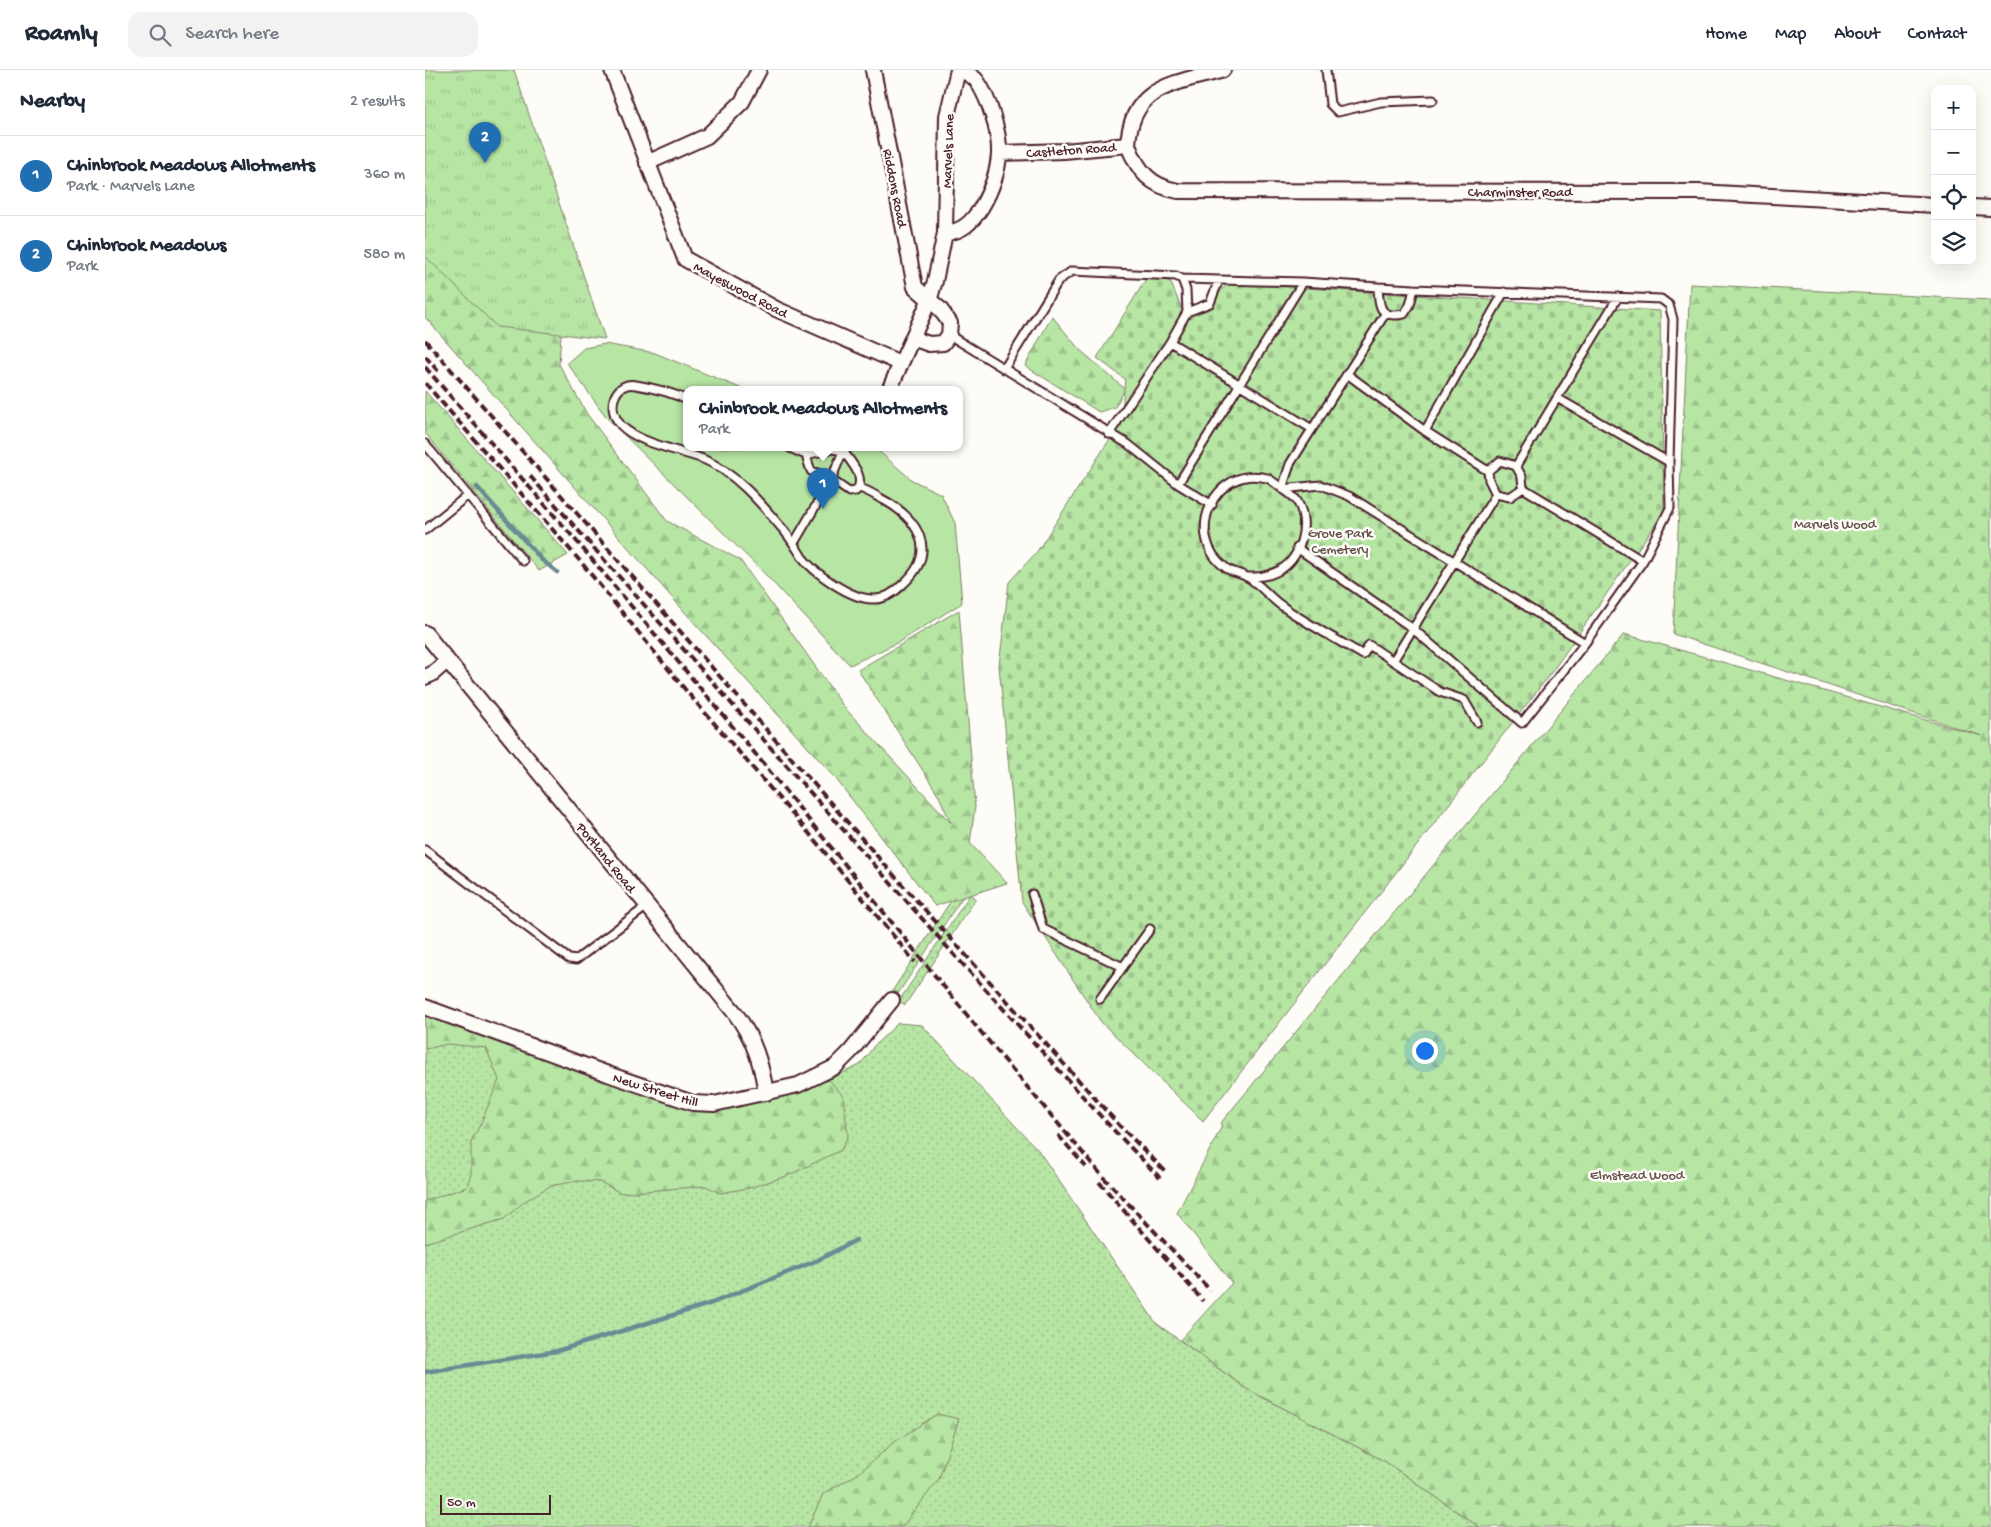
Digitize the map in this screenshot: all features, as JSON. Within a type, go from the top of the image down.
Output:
[{"type":"street","name":"Mayeswood Road","points":[[612,70],[685,259],[776,309],[900,364]]},
{"type":"street","points":[[647,163],[707,136],[741,102],[759,70]]},
{"type":"street","name":"Riddons Road","points":[[873,70],[915,287],[929,301]]},
{"type":"street","name":"Marvels Lane","points":[[891,386],[929,301],[945,233],[947,116],[959,70],[977,82],[988,105],[997,136],[999,153],[994,181],[978,212],[965,227],[945,233]]},
{"type":"street","name":"Castleton Road","points":[[999,153],[1128,145],[1134,112],[1146,98],[1163,88],[1223,70]]},
{"type":"street","name":"Charminster Road","points":[[1128,145],[1138,167],[1145,176],[1154,184],[1178,191],[1698,192],[1931,205]]},
{"type":"street","points":[[1976,207],[1991,208]]},
{"type":"street","points":[[912,338],[929,344],[939,344],[946,341],[949,335],[950,323],[947,316],[929,301]]},
{"type":"street","name":"Portland Road","points":[[425,633],[750,1034],[763,1072],[766,1093]]},
{"type":"street","points":[[425,676],[432,674],[447,661]]},
{"type":"street","name":"New Street Hill","points":[[425,1007],[693,1103],[714,1104],[798,1085],[835,1067],[851,1051],[892,1000]]},
{"type":"lane","points":[[1325,70],[1330,104],[1338,112],[1381,102],[1433,100]]},
{"type":"lane","points":[[1004,369],[1059,280],[1073,271],[1136,272],[1176,276],[1182,279],[1303,282],[1414,289],[1661,299],[1669,305],[1673,319],[1669,462],[1670,508],[1643,562],[1585,643],[1521,723],[1412,628],[1297,548]]},
{"type":"lane","points":[[1109,434],[1170,342],[1187,312],[1182,279]]},
{"type":"lane","points":[[1187,312],[1210,303],[1219,280]]},
{"type":"lane","points":[[1178,484],[1303,282]]},
{"type":"lane","points":[[1378,287],[1378,301],[1381,309],[1385,314],[1395,316],[1404,314],[1410,305],[1414,289]]},
{"type":"lane","points":[[1425,431],[1504,292]]},
{"type":"lane","points":[[1515,466],[1618,297]]},
{"type":"lane","points":[[1282,489],[1290,464],[1385,314]]},
{"type":"lane","points":[[949,335],[1128,444],[1178,484],[1212,505]]},
{"type":"lane","points":[[1170,342],[1312,429]]},
{"type":"lane","points":[[1347,374],[1425,431],[1488,471]]},
{"type":"lane","points":[[683,398],[664,391],[633,384],[626,386],[616,394],[612,401],[615,418],[625,430],[641,438],[703,460],[719,468],[743,487],[770,515],[812,567],[852,594],[872,599],[888,596],[897,590],[919,567],[922,543],[919,533],[903,511],[859,488]]},
{"type":"lane","points":[[1557,398],[1669,462]]},
{"type":"lane","points":[[425,444],[523,561]]},
{"type":"lane","points":[[797,451],[808,456],[829,451]]},
{"type":"lane","points":[[794,543],[831,480],[845,451]]},
{"type":"lane","points":[[846,451],[859,477],[859,488]]},
{"type":"lane","points":[[808,456],[807,463],[811,471],[831,480],[849,492],[856,491],[859,488]]},
{"type":"lane","points":[[1488,471],[1499,461],[1515,466],[1522,477],[1523,488]]},
{"type":"lane","points":[[1488,471],[1489,480],[1496,494]]},
{"type":"lane","points":[[1251,477],[1269,479],[1296,499],[1303,515],[1304,532],[1290,562],[1278,572],[1263,577],[1247,577],[1231,572],[1219,563],[1209,550],[1204,535],[1204,519],[1212,505],[1220,490],[1234,481],[1251,477]]},
{"type":"lane","points":[[1282,489],[1321,486],[1349,496],[1585,643]]},
{"type":"lane","points":[[1523,488],[1643,562]]},
{"type":"lane","points":[[1496,494],[1510,497],[1523,488]]},
{"type":"lane","points":[[1393,660],[1456,562],[1496,494]]},
{"type":"lane","points":[[425,530],[468,495]]},
{"type":"lane","points":[[1247,577],[1282,606],[1363,656],[1369,645],[1440,692],[1464,700],[1477,722]]},
{"type":"lane","points":[[425,850],[569,960],[576,960],[647,906]]},
{"type":"lane","points":[[1031,894],[1043,929],[1123,967]]},
{"type":"lane","points":[[1100,999],[1150,929]]},
{"type":"green space","points":[[425,70],[514,70],[605,339],[497,327],[425,256]]},
{"type":"green space","points":[[425,192],[563,304],[559,364],[587,414],[667,521],[740,560],[844,707],[951,823],[938,794],[858,670],[959,610],[975,807],[970,843],[1007,883],[935,906],[832,774],[698,627],[425,317]]},
{"type":"green space","name":"Grove Park Cemetery","points":[[1146,279],[1170,281],[1187,321],[1191,316],[1213,308],[1220,292],[1228,283],[1660,311],[1664,512],[1551,673],[1203,1121],[1101,1022],[1022,902],[999,666],[1009,582],[1036,553],[1121,422],[1125,379],[1097,358]]},
{"type":"green space","name":"Elmstead Wood","points":[[1690,284],[1991,300],[1991,1527],[1479,1527],[1386,1462],[1245,1388],[1180,1340],[1232,1283],[1177,1213],[1222,1126],[1220,1124],[1624,634],[1982,736],[1673,634]]},
{"type":"green space","points":[[1052,316],[1079,349],[1125,389],[1115,407],[1099,412],[1025,366]]},
{"type":"green space","points":[[605,344],[655,353],[735,386],[683,386],[683,451],[878,451],[912,480],[941,494],[955,523],[962,603],[899,642],[850,665],[762,571],[607,418],[567,363],[584,348]]},
{"type":"green space","points":[[425,391],[568,555],[539,571],[425,433]]},
{"type":"green space","points":[[968,889],[895,998],[891,993],[956,893]]},
{"type":"green space","points":[[971,893],[976,899],[905,1005],[899,1001]]},
{"type":"green space","points":[[425,1011],[703,1113],[814,1086],[860,1065],[874,1046],[898,1023],[922,1025],[1038,1150],[1156,1323],[1245,1388],[1386,1462],[1479,1527],[425,1527]]},
{"type":"green space","points":[[425,1011],[704,1109],[827,1077],[843,1096],[848,1136],[841,1150],[787,1176],[749,1188],[720,1193],[706,1186],[621,1193],[600,1182],[577,1181],[550,1186],[525,1201],[504,1219],[425,1243],[425,1201],[467,1187],[471,1174],[471,1142],[499,1080],[486,1048],[448,1044],[425,1049]]},
{"type":"green space","points":[[937,1414],[959,1419],[939,1479],[902,1527],[808,1527],[823,1494],[858,1474],[893,1443]]},
{"type":"waterway","points":[[477,487],[542,560],[557,572]]},
{"type":"waterway","points":[[425,1372],[557,1351],[712,1303],[818,1260],[856,1240]]},
{"type":"railway","points":[[425,340],[899,881],[1119,1125],[1166,1172]]},
{"type":"railway","points":[[425,356],[438,371]]},
{"type":"railway","points":[[425,367],[579,544],[749,746],[975,1025],[1104,1178],[1210,1290]]},
{"type":"railway","points":[[425,383],[580,561],[688,693],[808,832],[915,962]]},
{"type":"railway","points":[[530,476],[949,949],[1106,1122],[1160,1178]]},
{"type":"railway","points":[[1058,1135],[1086,1167]]},
{"type":"railway","points":[[1099,1182],[1203,1301]]},
{"type":"place","name":"Chinbrook Meadows","points":[[485,163]]},
{"type":"place","name":"Chinbrook Meadows Allotments","points":[[823,509]]},
{"type":"park label","name":"Marvels Wood","points":[[1835,523]]}]
